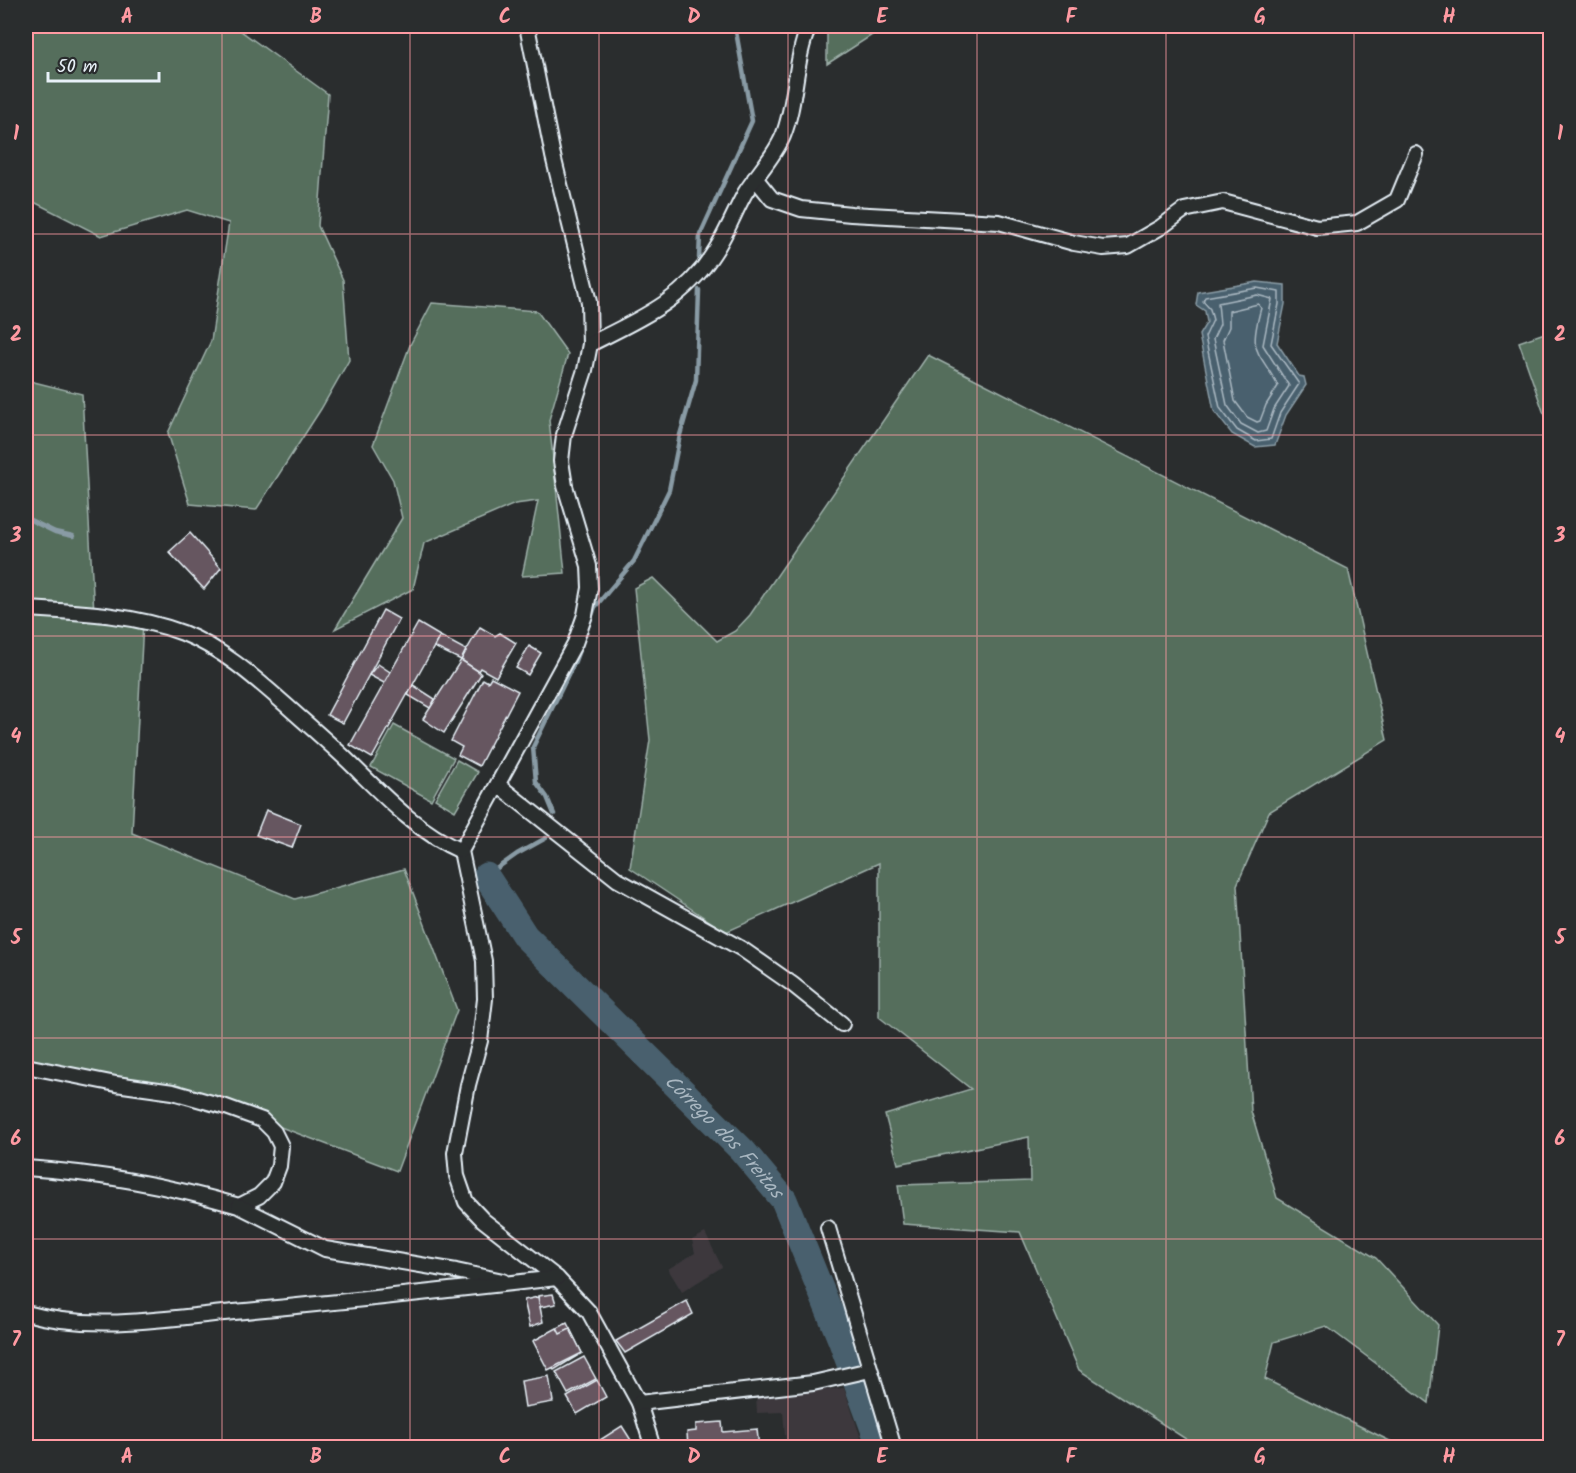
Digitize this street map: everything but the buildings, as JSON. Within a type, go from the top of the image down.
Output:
[{"type":"street","points":[[590,344],[660,308],[691,282],[714,253],[755,178],[772,156],[783,136],[798,58],[809,26]]},
{"type":"street","points":[[531,28],[553,156],[589,302],[590,344],[585,370],[564,435],[561,461],[565,486],[590,566],[590,588],[585,615],[575,643],[461,851],[484,961],[485,999],[480,1041],[468,1085],[455,1153],[457,1176],[466,1202],[483,1220],[557,1278],[589,1312],[639,1403],[653,1448]]},
{"type":"street","points":[[755,178],[772,199],[801,208],[851,214],[999,222],[1074,243],[1103,248],[1128,246],[1161,227],[1184,210],[1223,202],[1317,227],[1357,223],[1397,200],[1416,154]]},
{"type":"street","points":[[26,609],[94,613],[143,622],[183,633],[224,654],[332,746],[401,812],[445,844],[461,851]]},
{"type":"street","points":[[498,785],[618,880],[742,949],[792,984],[842,1024]]},
{"type":"street","points":[[26,1066],[116,1084],[172,1092],[262,1120],[274,1131],[281,1146],[279,1166],[273,1182],[259,1196],[239,1206]]},
{"type":"street","points":[[26,1168],[107,1176],[183,1190],[239,1206],[325,1249],[456,1270],[512,1283]]},
{"type":"street","points":[[828,1228],[867,1371],[894,1448]]},
{"type":"street","points":[[26,1312],[78,1322],[128,1322],[377,1299],[557,1278]]},
{"type":"street","points":[[639,1403],[813,1383],[867,1371]]},
{"type":"shaded area","points":[[705,1233],[722,1267],[682,1292],[668,1269],[695,1253],[692,1240]]},
{"type":"shaded area","points":[[844,1388],[864,1447],[786,1447],[783,1412],[757,1413],[756,1396]]},
{"type":"green space","points":[[26,26],[234,26],[328,94],[318,226],[343,280],[349,360],[321,409],[256,510],[190,504],[168,433],[211,341],[229,223],[187,210],[101,236],[26,198]]},
{"type":"green space","points":[[827,26],[886,26],[827,64]]},
{"type":"green space","points":[[432,303],[537,311],[568,354],[549,420],[565,573],[522,576],[538,501],[515,504],[424,543],[413,589],[335,629],[402,518],[393,480],[373,445],[410,345]]},
{"type":"green space","points":[[1550,331],[1550,424],[1543,411],[1519,342]]},
{"type":"green space","points":[[928,355],[1348,569],[1387,740],[1269,812],[1237,885],[1251,1111],[1277,1198],[1376,1258],[1438,1325],[1429,1403],[1326,1326],[1274,1342],[1265,1379],[1402,1447],[1198,1447],[1079,1370],[1020,1232],[903,1224],[898,1185],[1030,1181],[1029,1137],[898,1164],[885,1115],[971,1089],[879,1017],[879,863],[726,932],[630,868],[650,740],[634,588],[653,578],[717,641],[735,631],[750,615]]},
{"type":"green space","points":[[26,380],[82,394],[94,613],[143,622],[132,833],[295,899],[404,869],[457,1010],[397,1171],[262,1120],[173,1092],[26,1066]]},
{"type":"green space","points":[[394,725],[454,758],[431,800],[371,767]]},
{"type":"green space","points":[[457,760],[478,772],[455,811],[435,799]]},
{"type":"water","points":[[1257,282],[1285,285],[1285,304],[1277,343],[1299,376],[1304,377],[1306,385],[1286,415],[1275,445],[1255,447],[1232,434],[1214,411],[1199,335],[1207,322],[1205,311],[1196,305],[1198,292]]},
{"type":"waterway","points":[[699,258],[700,235],[752,121],[735,26]]},
{"type":"waterway","points":[[586,632],[595,607],[634,561],[669,490],[680,435],[696,380],[699,290]]},
{"type":"waterway","points":[[26,518],[55,532],[73,536]]},
{"type":"waterway","points":[[554,814],[547,797],[536,782],[533,747],[582,642]]},
{"type":"waterway","points":[[486,876],[517,854],[546,838]]},
{"type":"waterway","name":"Córrego dos Freitas","points":[[486,876],[525,936],[742,1150],[784,1200],[842,1342],[881,1448]]}]
